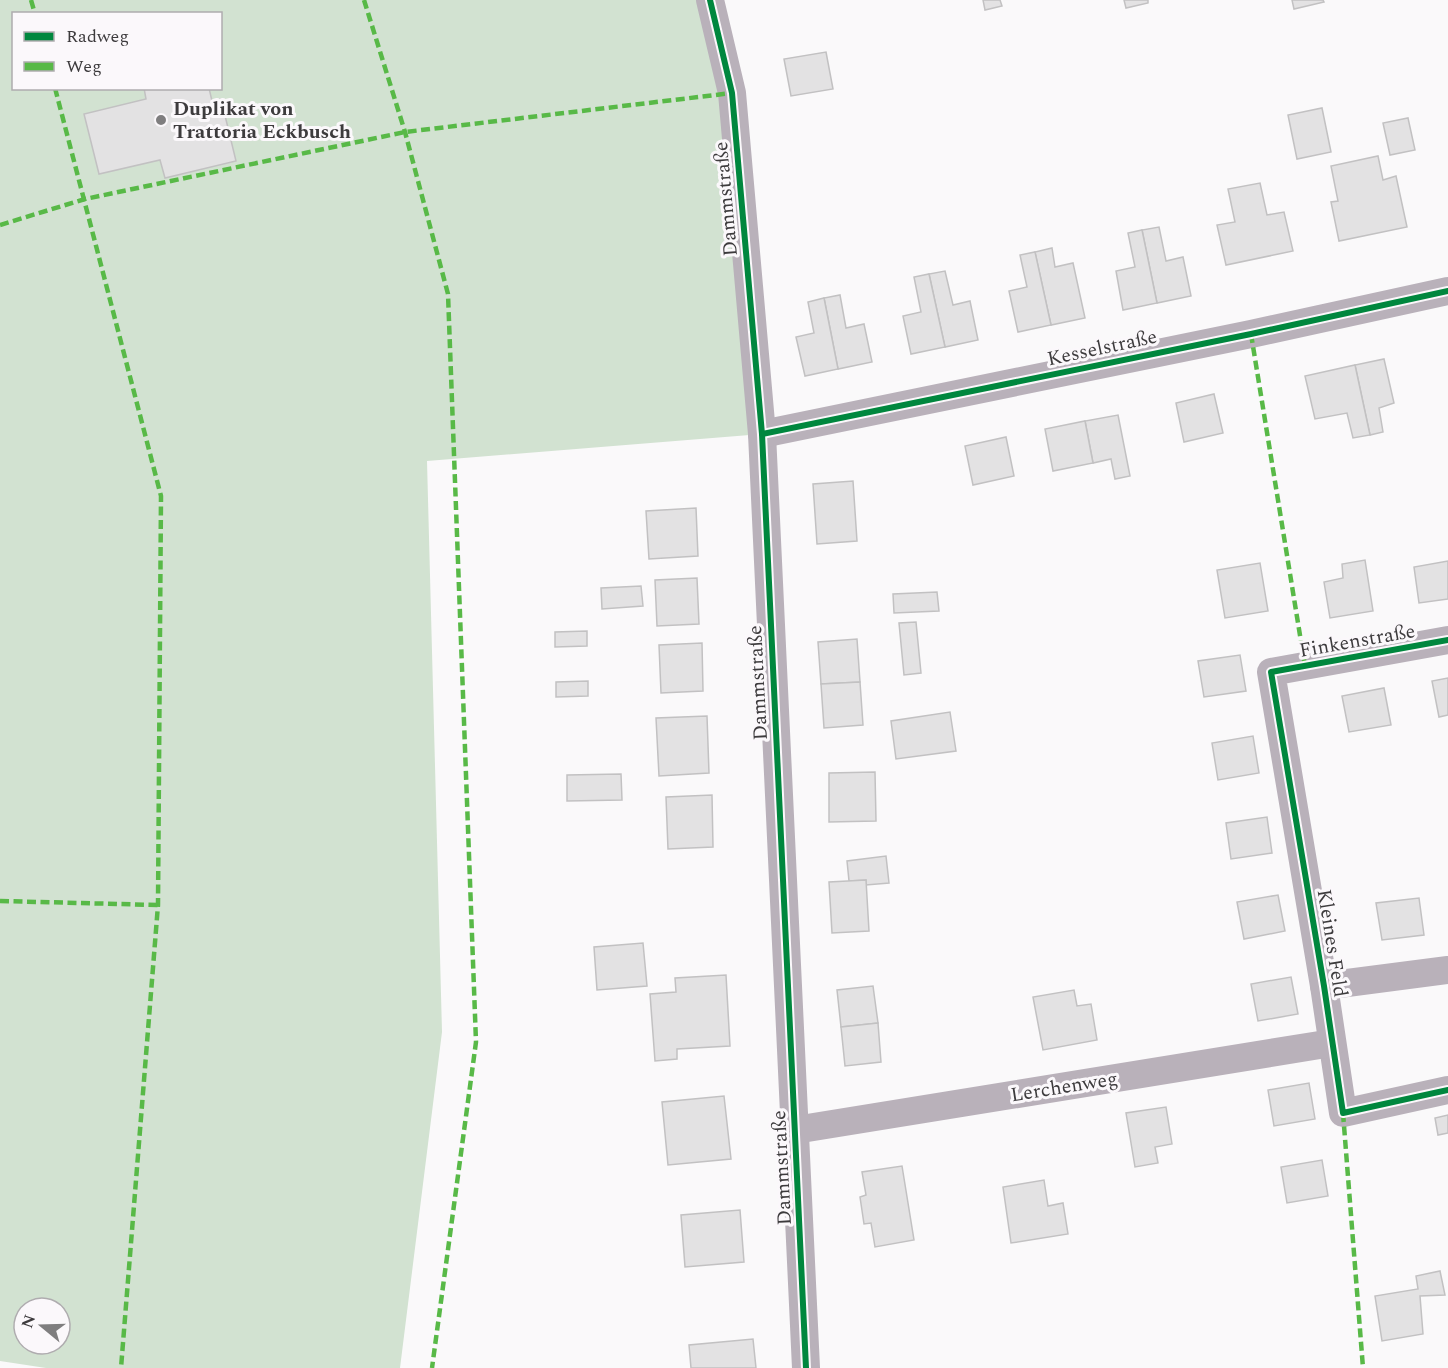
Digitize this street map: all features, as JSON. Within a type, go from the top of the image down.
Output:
[{"type":"street","name":"Dammstraße","points":[[710,0],[732,93],[762,434],[806,1368]]},
{"type":"street","name":"Kesselstraße","points":[[762,434],[1448,291]]},
{"type":"street","name":"Finkenstraße","points":[[1271,672],[1448,640]]},
{"type":"street","name":"Kleines Feld","points":[[1271,672],[1343,1113],[1448,1090]]},
{"type":"street","name":"Kleines Feld","points":[[1324,986],[1448,970]]},
{"type":"street","name":"Lerchenweg","points":[[795,1130],[1332,1043]]},
{"type":"green space","points":[[0,0],[708,0],[762,434],[427,461],[442,1032],[400,1368],[46,1368],[0,1361]]},
{"type":"building","points":[[983,0],[1000,0],[1002,6],[985,10]]},
{"type":"building","points":[[1124,0],[1148,0],[1148,3],[1126,8]]},
{"type":"building","points":[[1292,0],[1323,0],[1324,2],[1294,9]]},
{"type":"building","points":[[826,52],[833,89],[791,96],[784,59]]},
{"type":"building","points":[[144,90],[209,90],[212,101],[221,99],[236,161],[165,178],[160,160],[99,174],[84,114],[146,99]]},
{"type":"building","points":[[1322,108],[1331,152],[1297,159],[1288,115]]},
{"type":"building","points":[[1408,118],[1415,150],[1390,155],[1383,123]]},
{"type":"building","points":[[1378,156],[1383,180],[1396,176],[1407,227],[1339,241],[1331,202],[1338,201],[1331,166]]},
{"type":"building","points":[[1260,183],[1267,215],[1284,212],[1293,251],[1226,265],[1217,225],[1235,222],[1228,189]]},
{"type":"building","points":[[1159,227],[1166,261],[1183,257],[1191,296],[1157,303],[1142,230]]},
{"type":"building","points":[[1142,230],[1157,303],[1123,310],[1116,271],[1135,267],[1128,233]]},
{"type":"building","points":[[1052,248],[1055,267],[1073,263],[1085,318],[1051,325],[1035,252]]},
{"type":"building","points":[[1035,252],[1051,325],[1018,332],[1009,291],[1027,287],[1020,255]]},
{"type":"building","points":[[945,271],[953,305],[970,301],[978,340],[945,347],[929,274]]},
{"type":"building","points":[[929,274],[945,347],[911,354],[903,316],[921,312],[914,277]]},
{"type":"building","points":[[840,295],[846,328],[864,324],[872,362],[838,369],[824,298]]},
{"type":"building","points":[[824,298],[838,369],[805,376],[796,337],[814,333],[808,302]]},
{"type":"building","points":[[1384,359],[1394,403],[1379,408],[1383,432],[1370,435],[1355,365]]},
{"type":"building","points":[[1355,365],[1370,435],[1353,438],[1347,413],[1315,419],[1305,376]]},
{"type":"building","points":[[1214,394],[1223,433],[1184,442],[1176,403]]},
{"type":"building","points":[[1118,415],[1130,476],[1115,479],[1111,459],[1093,463],[1085,421]]},
{"type":"building","points":[[1085,421],[1093,463],[1053,471],[1045,429]]},
{"type":"building","points":[[1006,437],[1014,476],[973,485],[965,446]]},
{"type":"building","points":[[853,481],[857,541],[817,544],[813,484]]},
{"type":"building","points":[[696,508],[698,556],[649,559],[646,511]]},
{"type":"building","points":[[1365,560],[1373,611],[1330,618],[1324,582],[1343,578],[1342,564]]},
{"type":"building","points":[[1448,561],[1448,599],[1419,603],[1414,567]]},
{"type":"building","points":[[1260,563],[1268,611],[1225,618],[1217,570]]},
{"type":"building","points":[[697,578],[699,624],[657,626],[655,580]]},
{"type":"building","points":[[641,586],[643,606],[602,609],[601,588]]},
{"type":"building","points":[[937,592],[939,611],[894,613],[893,594]]},
{"type":"building","points":[[916,622],[921,673],[904,675],[899,623]]},
{"type":"building","points":[[587,631],[587,646],[555,647],[555,632]]},
{"type":"building","points":[[857,639],[860,682],[821,684],[818,642]]},
{"type":"building","points":[[702,643],[703,691],[661,693],[659,645]]},
{"type":"building","points":[[1240,655],[1246,691],[1204,697],[1198,661]]},
{"type":"building","points":[[1448,678],[1448,715],[1439,717],[1432,681]]},
{"type":"building","points":[[588,681],[588,696],[556,697],[556,682]]},
{"type":"building","points":[[860,682],[863,725],[824,728],[821,684]]},
{"type":"building","points":[[1384,688],[1391,725],[1349,732],[1342,696]]},
{"type":"building","points":[[950,712],[956,751],[896,759],[891,721]]},
{"type":"building","points":[[707,716],[709,773],[659,776],[656,718]]},
{"type":"building","points":[[1253,736],[1259,773],[1218,780],[1212,743]]},
{"type":"building","points":[[875,772],[876,821],[829,822],[829,773]]},
{"type":"building","points":[[621,774],[622,800],[567,801],[567,775]]},
{"type":"building","points":[[712,795],[713,847],[668,849],[666,797]]},
{"type":"building","points":[[1267,817],[1272,853],[1231,859],[1226,823]]},
{"type":"building","points":[[886,856],[889,883],[866,885],[866,880],[849,881],[847,861]]},
{"type":"building","points":[[866,880],[869,931],[832,933],[829,882]]},
{"type":"building","points":[[1278,895],[1285,931],[1244,939],[1237,902]]},
{"type":"building","points":[[1419,898],[1424,935],[1382,940],[1376,903]]},
{"type":"building","points":[[643,943],[647,986],[597,990],[594,947]]},
{"type":"building","points":[[726,975],[730,1046],[677,1049],[677,1059],[655,1061],[650,994],[676,992],[675,978]]},
{"type":"building","points":[[1291,977],[1298,1014],[1258,1021],[1251,984]]},
{"type":"building","points":[[873,986],[878,1023],[841,1027],[837,990]]},
{"type":"building","points":[[1074,990],[1077,1006],[1091,1004],[1097,1040],[1043,1050],[1033,997]]},
{"type":"building","points":[[878,1023],[881,1062],[845,1066],[841,1027]]},
{"type":"building","points":[[1309,1083],[1315,1119],[1274,1126],[1268,1090]]},
{"type":"building","points":[[724,1096],[731,1159],[668,1165],[662,1102]]},
{"type":"building","points":[[1166,1107],[1172,1144],[1155,1147],[1158,1163],[1135,1167],[1126,1113]]},
{"type":"building","points":[[1448,1115],[1448,1133],[1438,1135],[1435,1118]]},
{"type":"building","points":[[1322,1160],[1328,1196],[1287,1203],[1281,1167]]},
{"type":"building","points":[[902,1166],[914,1240],[875,1247],[871,1223],[864,1224],[860,1197],[866,1195],[862,1172]]},
{"type":"building","points":[[1044,1180],[1048,1206],[1063,1203],[1068,1234],[1011,1243],[1003,1187]]},
{"type":"building","points":[[740,1210],[744,1262],[685,1267],[681,1215]]},
{"type":"building","points":[[1440,1271],[1445,1295],[1420,1296],[1423,1334],[1382,1341],[1375,1296],[1418,1289],[1416,1276]]},
{"type":"building","points":[[753,1339],[756,1368],[691,1368],[689,1345]]},
{"type":"marked path","points":[[31,0],[34,12]]},
{"type":"marked path","points":[[364,0],[405,132],[448,294],[476,1042],[432,1368]]},
{"type":"marked path","points":[[56,90],[161,496],[158,905],[121,1368]]},
{"type":"marked path","points":[[0,225],[85,199],[405,132],[732,93]]},
{"type":"marked path","points":[[1251,334],[1305,666]]},
{"type":"marked path","points":[[0,901],[158,905]]},
{"type":"marked path","points":[[1343,1113],[1363,1368]]},
{"type":"cycle path","points":[[710,0],[732,93],[762,434],[806,1368]]},
{"type":"cycle path","points":[[762,434],[1251,334],[1448,291]]},
{"type":"cycle path","points":[[1448,640],[1271,672],[1343,1113],[1448,1090]]},
{"type":"place","name":"Duplikat von Trattoria Eckbusch","points":[[161,120]]}]
